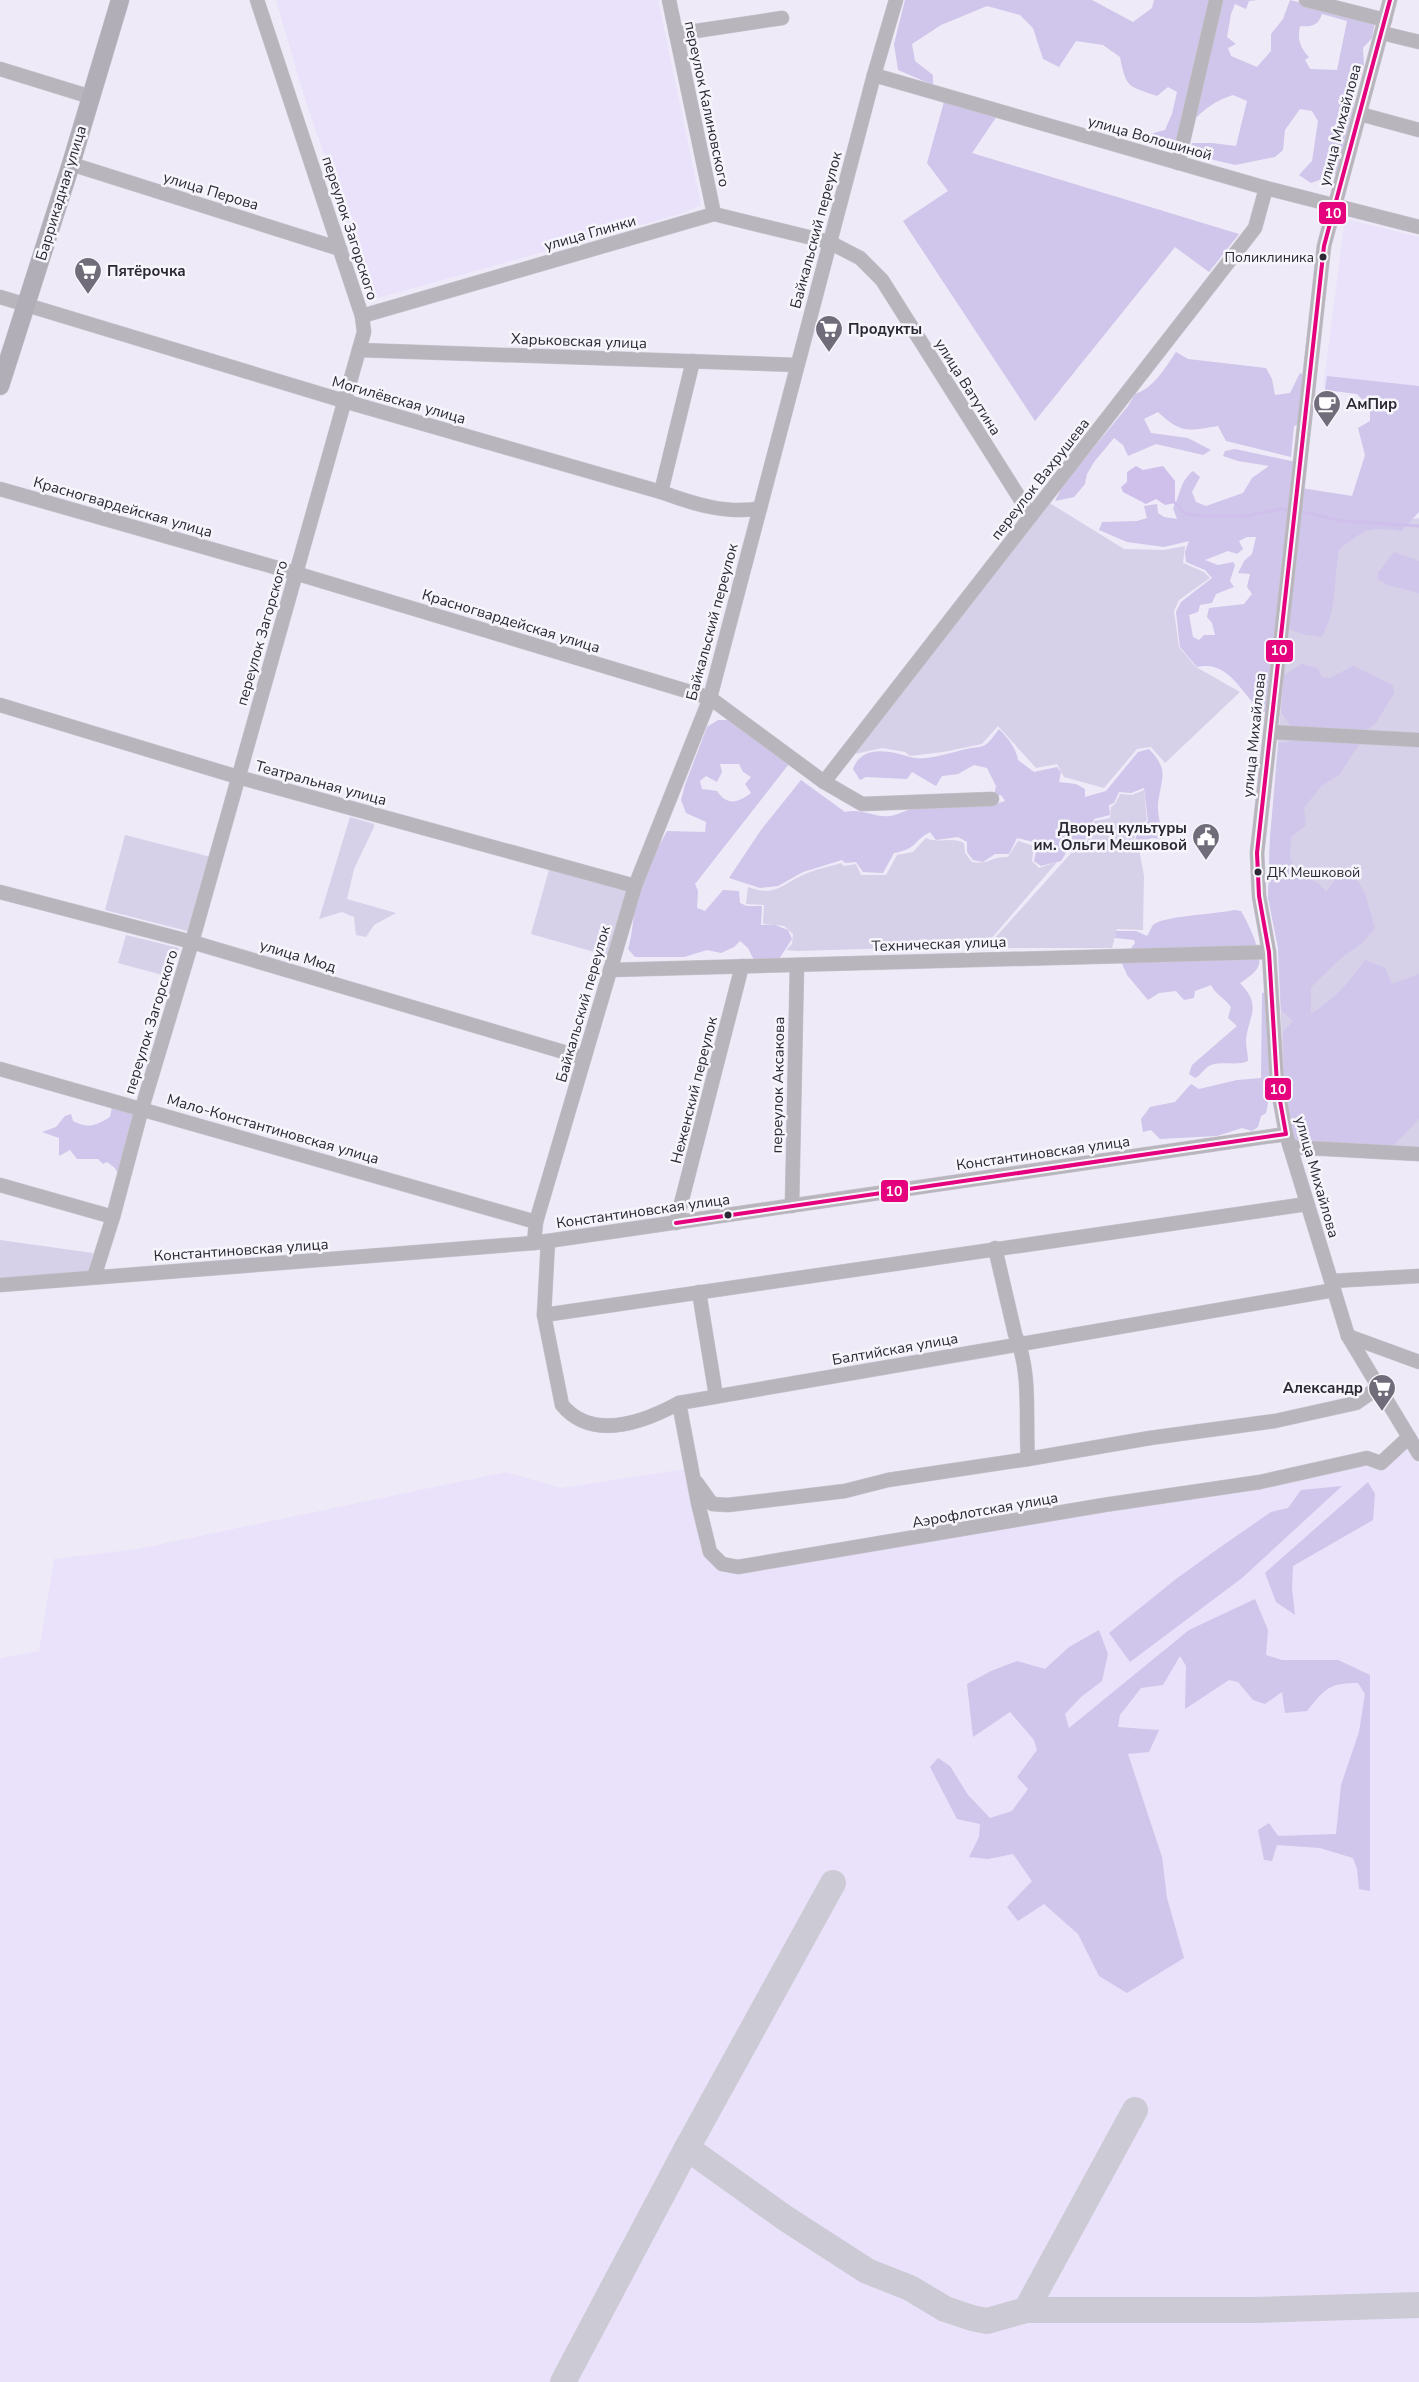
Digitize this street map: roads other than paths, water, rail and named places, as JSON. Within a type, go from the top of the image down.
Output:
[{"type":"main road","name":"Баррикадная улица","points":[[0,386],[71,164],[120,0]]},
{"type":"street","name":"переулок Загорского","points":[[94,1277],[192,942],[364,332],[362,316],[257,0]]},
{"type":"street","name":"переулок Калиновского","points":[[669,0],[714,214]]},
{"type":"street","name":"Байкальский переулок","points":[[534,1243],[536,1222],[635,886],[710,698],[874,75],[896,0]]},
{"type":"street","points":[[1178,163],[1216,0]]},
{"type":"street","points":[[1306,0],[1383,26],[1419,42]]},
{"type":"street","name":"улица Михайлова","points":[[1390,0],[1324,246],[1257,853],[1259,896],[1269,952],[1277,1084],[1288,1141],[1348,1336],[1419,1454]]},
{"type":"street","points":[[676,34],[782,18]]},
{"type":"street","points":[[0,70],[91,98]]},
{"type":"street","name":"улица Волошиной","points":[[874,75],[1266,188],[1419,227]]},
{"type":"street","points":[[1360,114],[1419,130]]},
{"type":"street","name":"улица Перова","points":[[71,164],[340,249]]},
{"type":"street","name":"переулок Вахрушева","points":[[824,782],[1255,228],[1266,188]]},
{"type":"street","name":"улица Глинки","points":[[362,316],[714,214],[830,242]]},
{"type":"street","name":"улица Ватутина","points":[[830,242],[860,258],[882,280],[1031,516]]},
{"type":"street","name":"Могилёвская улица","points":[[0,297],[344,401],[661,492],[690,503],[748,510],[760,508]]},
{"type":"street","name":"Харьковская улица","points":[[359,350],[797,365]]},
{"type":"street","points":[[661,492],[693,361]]},
{"type":"street","name":"Красногвардейская улица","points":[[0,489],[295,573],[710,698],[824,782],[862,804],[992,799]]},
{"type":"street","name":"Театральная улица","points":[[0,705],[238,777],[635,886]]},
{"type":"street","points":[[1270,732],[1419,740]]},
{"type":"street","name":"улица Мюд","points":[[0,892],[192,942],[584,1058]]},
{"type":"street","name":"Техническая улица","points":[[610,970],[1269,952]]},
{"type":"street","name":"переулок Аксакова","points":[[792,1206],[797,964]]},
{"type":"street","name":"Неженский переулок","points":[[676,1223],[742,966]]},
{"type":"street","name":"Мало-Константиновская улица","points":[[0,1069],[536,1222]]},
{"type":"street","name":"Константиновская улица","points":[[0,1285],[534,1243],[792,1206],[1288,1141],[1419,1154]]},
{"type":"street","points":[[0,1185],[113,1216]]},
{"type":"street","points":[[544,1315],[1307,1204]]},
{"type":"street","name":"Балтийская улица","points":[[548,1241],[544,1315],[562,1405],[571,1417],[594,1426],[624,1424],[652,1418],[680,1403],[716,1396],[1019,1344],[1333,1286],[1419,1276]]},
{"type":"street","points":[[995,1248],[1019,1344],[1027,1387],[1026,1426],[1028,1460]]},
{"type":"street","points":[[699,1292],[716,1396]]},
{"type":"street","points":[[1348,1336],[1419,1362]]},
{"type":"street","points":[[694,1478],[712,1504],[728,1506],[845,1491],[888,1480],[1028,1460],[1150,1438],[1275,1421],[1356,1403],[1379,1387]]},
{"type":"street","name":"Аэрофлотская улица","points":[[680,1403],[710,1552],[722,1564],[738,1567],[1260,1482],[1367,1458],[1381,1463],[1409,1437]]},
{"type":"waterway","points":[[1175,503],[1186,514],[1201,516],[1247,516],[1280,509],[1292,510]]},
{"type":"waterway","points":[[1298,511],[1343,521],[1419,526]]},
{"type":"place","name":"Поликлиника","points":[[1323,257]]},
{"type":"place","name":"Пятёрочка","points":[[88,295]]},
{"type":"place","name":"Продукты","points":[[829,353]]},
{"type":"place","name":"АмПир","points":[[1327,428]]},
{"type":"place","name":"Дворец культуры им. Ольги Мешковой","points":[[1206,861]]},
{"type":"place","name":"ДК Мешковой","points":[[1258,872]]},
{"type":"place","name":"Александр","points":[[1382,1412]]}]
